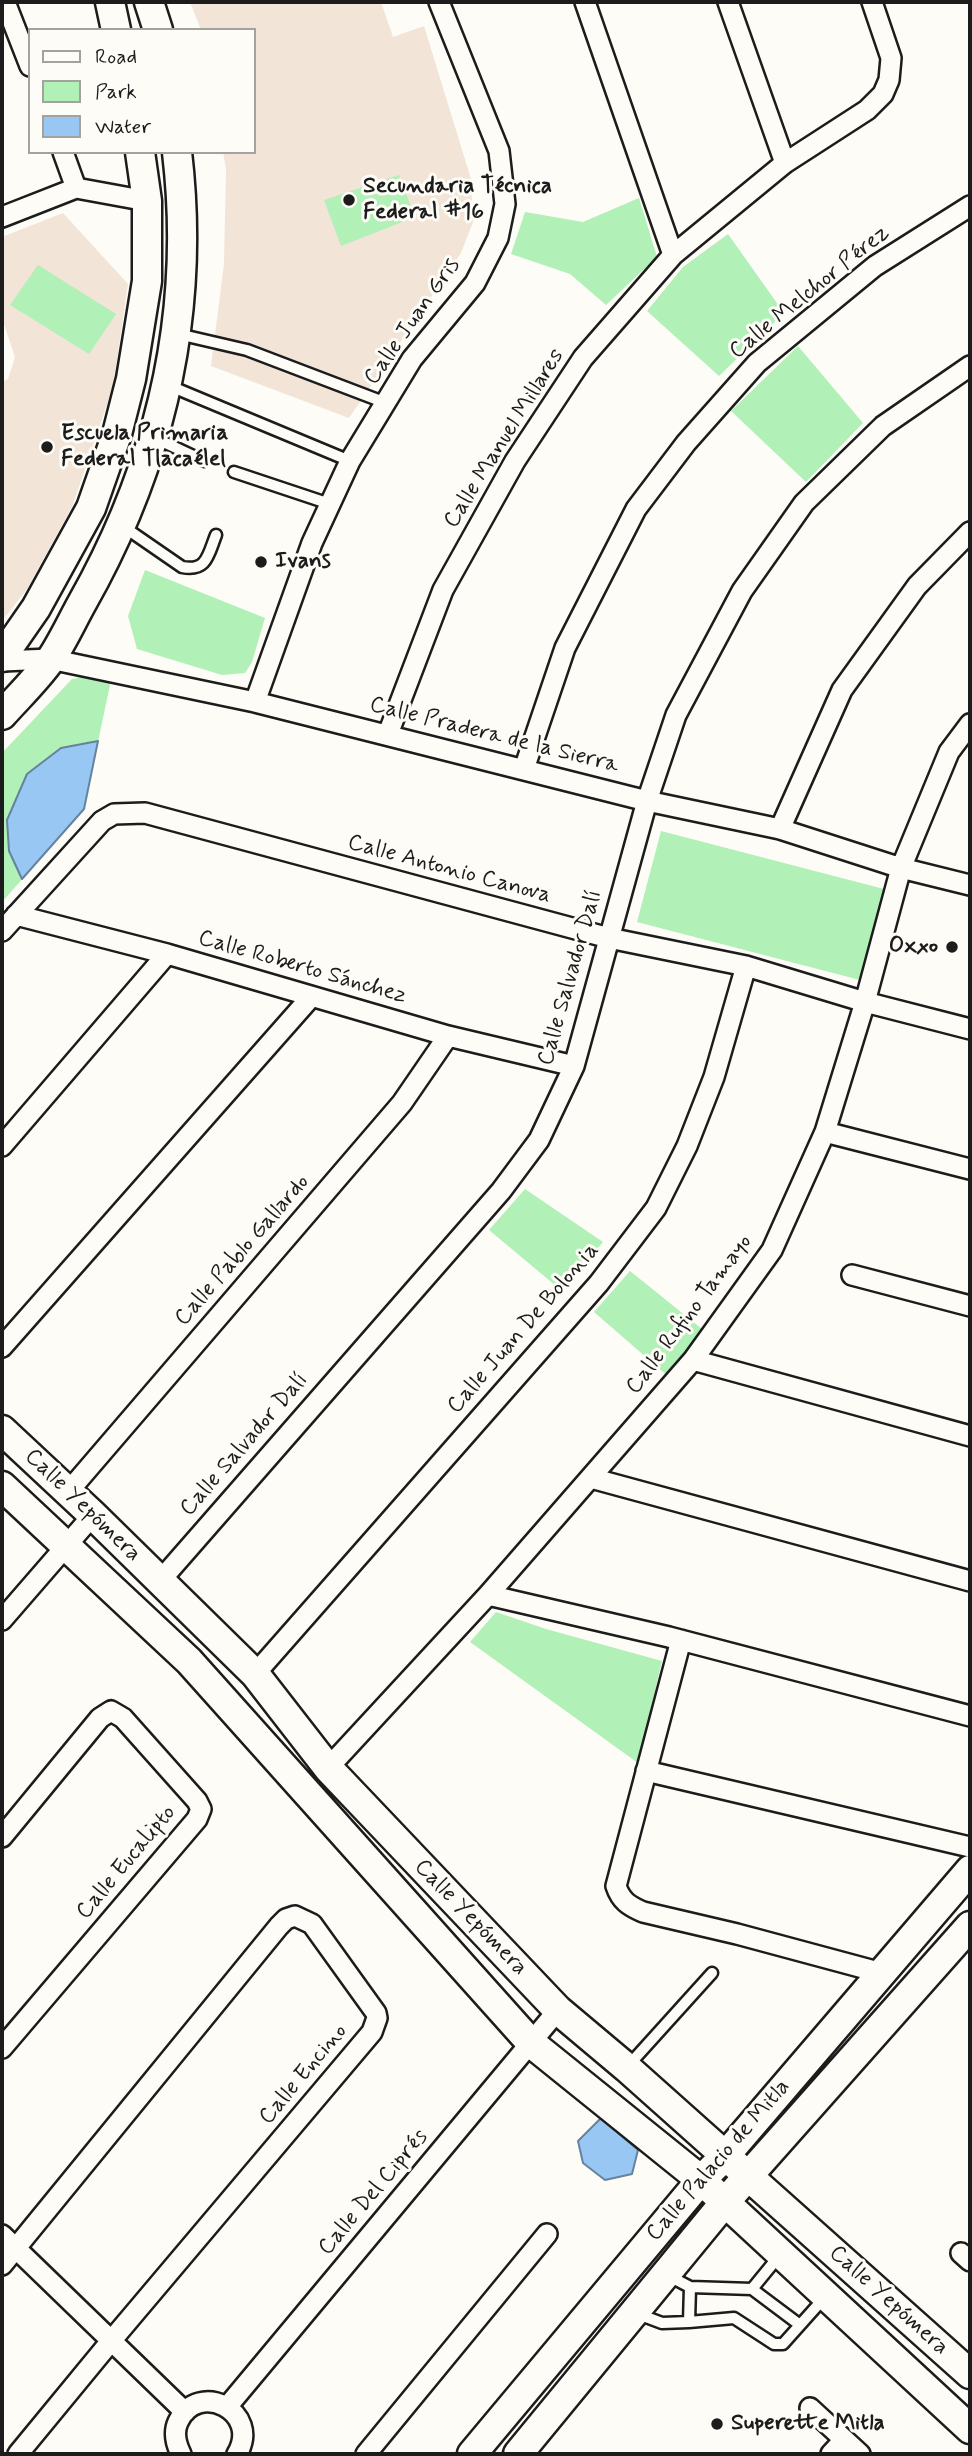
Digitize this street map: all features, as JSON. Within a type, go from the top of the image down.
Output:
[{"type":"main road","points":[[110,2],[116,28]]},
{"type":"main road","points":[[149,2],[157,28]]},
{"type":"main road","points":[[2,659],[36,608],[91,509],[117,435],[131,379],[147,281],[147,201],[139,154]]},
{"type":"main road","points":[[2,715],[50,659],[107,560],[155,438],[168,385],[181,299],[183,221],[177,154]]},
{"type":"main road","name":"Calle Yepómera","points":[[2,1430],[255,1674],[328,1768],[558,2010],[627,2068],[970,2374]]},
{"type":"main road","name":"Calle Yepómera","points":[[2,1486],[189,1661],[531,2043],[701,2180],[970,2429]]},
{"type":"main road","name":"Calle Palacio de Mitla","points":[[472,2454],[701,2180],[725,2156],[970,1870]]},
{"type":"main road","name":"Calle Palacio de Mitla","points":[[518,2454],[634,2313],[678,2281],[725,2202],[970,1926]]},
{"type":"street","points":[[5,2],[28,61]]},
{"type":"street","name":"Calle Juan Gris","points":[[255,702],[312,543],[350,461],[412,359],[475,283],[498,239],[505,204],[499,151],[439,2]]},
{"type":"street","points":[[585,2],[673,256]]},
{"type":"street","points":[[728,2],[785,163]]},
{"type":"street","name":"Calle Manuel Millares","points":[[388,734],[443,590],[515,461],[583,358],[673,256],[785,163],[866,110],[883,94],[889,80],[891,58],[872,2]]},
{"type":"street","points":[[64,154],[76,188]]},
{"type":"street","points":[[2,217],[76,188],[147,201]]},
{"type":"street","name":"Calle Melchor Pérez","points":[[524,769],[565,648],[636,509],[686,443],[757,363],[875,266],[970,206]]},
{"type":"street","name":"Calle Salvador Dalí","points":[[160,1581],[501,1191],[539,1140],[574,1066],[647,801],[676,715],[743,591],[804,503],[883,426],[970,366]]},
{"type":"street","points":[[780,829],[842,690],[917,586],[970,532]]},
{"type":"street","name":"Calle Pradera de la Sierra","points":[[2,659],[50,659],[255,702],[647,801],[780,829],[901,867],[970,885]]},
{"type":"street","name":"Calle Rufino Tamayo","points":[[328,1768],[488,1595],[693,1360],[772,1250],[825,1132],[865,1002],[901,867],[949,752],[970,724]]},
{"type":"street","name":"Calle Antonio Canova","points":[[2,931],[102,821],[114,814],[145,813],[609,938],[746,966],[865,1002],[970,1029]]},
{"type":"street","name":"Calle Roberto Sánchez","points":[[16,915],[167,954],[447,1036],[574,1066]]},
{"type":"street","points":[[2,1146],[167,954]]},
{"type":"street","name":"Calle Juan De Bolonia","points":[[255,1674],[599,1283],[656,1208],[687,1146],[714,1077],[746,966]]},
{"type":"street","points":[[2,1347],[311,997]]},
{"type":"street","name":"Calle Pablo Gallardo","points":[[68,1492],[402,1103],[447,1036]]},
{"type":"street","points":[[825,1132],[970,1169]]},
{"type":"street","points":[[852,1275],[970,1306]]},
{"type":"street","points":[[693,1360],[970,1436]]},
{"type":"street","points":[[591,1478],[970,1581]]},
{"type":"street","points":[[5,1608],[67,1546],[93,1515]]},
{"type":"street","points":[[488,1595],[681,1640],[970,1716]]},
{"type":"street","points":[[681,1640],[616,1886],[620,1898],[629,1906],[643,1912],[882,1973]]},
{"type":"street","name":"Calle Eucalipto","points":[[2,1838],[100,1718],[111,1712],[123,1718],[197,1801],[201,1809],[197,1819],[2,2049]]},
{"type":"street","points":[[646,1771],[970,1847]]},
{"type":"street","name":"Calle Encino","points":[[2,2266],[9,2242],[286,1919],[295,1916],[312,1924],[376,2013],[372,2032],[18,2454]]},
{"type":"street","name":"Calle Del Ciprés","points":[[227,2407],[558,2010]]},
{"type":"street","points":[[366,2454],[547,2234]]},
{"type":"street","points":[[9,2242],[185,2412]]},
{"type":"street","points":[[181,2454],[176,2429],[185,2412],[194,2405],[205,2402],[227,2407],[240,2422],[243,2431],[237,2454]]},
{"type":"street","points":[[810,2407],[838,2447],[860,2454]]},
{"type":"lane","points":[[176,333],[247,350],[386,403]]},
{"type":"lane","points":[[168,385],[350,461]]},
{"type":"lane","points":[[155,438],[204,461]]},
{"type":"lane","points":[[234,472],[330,504]]},
{"type":"lane","points":[[122,526],[182,567],[193,569],[206,560],[216,535]]},
{"type":"lane","points":[[627,2068],[712,1973]]},
{"type":"lane","points":[[752,2289],[781,2253]]},
{"type":"lane","points":[[689,2322],[678,2281],[752,2289],[800,2325]]},
{"type":"lane","points":[[634,2313],[662,2323],[734,2318],[779,2345],[783,2344],[827,2295]]},
{"type":"shaded area","name":"Secundaria Técnica Federal #16","points":[[190,2],[381,2],[393,37],[424,26],[471,179],[473,222],[461,253],[349,418],[211,366],[224,264],[226,169],[223,154],[256,154],[256,28],[200,28]]},
{"type":"shaded area","name":"Escuela Primaria Federal Tlacaélel","points":[[63,213],[128,284],[113,387],[72,507],[27,589],[2,621],[2,382],[8,379],[15,357],[2,318],[2,237]]},
{"type":"green space","points":[[399,175],[415,217],[341,246],[324,200]]},
{"type":"green space","points":[[639,198],[657,257],[606,305],[570,274],[511,254],[525,212],[583,222]]},
{"type":"green space","points":[[728,234],[784,313],[719,376],[647,311],[683,267]]},
{"type":"green space","points":[[38,265],[116,314],[89,354],[10,305]]},
{"type":"green space","points":[[798,346],[863,423],[806,482],[731,411]]},
{"type":"green space","points":[[145,570],[265,618],[252,662],[245,673],[222,675],[137,649],[128,616]]},
{"type":"green space","points":[[96,674],[111,680],[84,809],[2,902],[2,753],[72,679]]},
{"type":"green space","points":[[661,831],[884,889],[860,980],[637,922]]},
{"type":"green space","points":[[525,1189],[603,1242],[562,1291],[489,1230]]},
{"type":"green space","points":[[630,1271],[707,1333],[670,1378],[594,1312]]},
{"type":"green space","points":[[496,1612],[546,1629],[662,1661],[638,1763],[470,1642]]},
{"type":"water","points":[[98,741],[84,809],[22,879],[9,851],[7,820],[27,774],[61,748]]},
{"type":"water","points":[[601,2118],[638,2150],[632,2174],[605,2180],[583,2163],[578,2141]]},
{"type":"place","name":"Secundaria Técnica Federal #16","points":[[349,200]]},
{"type":"place","name":"Escuela Primaria Federal Tlacaélel","points":[[47,447]]},
{"type":"place","name":"Ivans","points":[[261,562]]},
{"type":"place","name":"Oxxo","points":[[952,947]]},
{"type":"place","name":"Superette Mitla","points":[[717,2424]]}]
